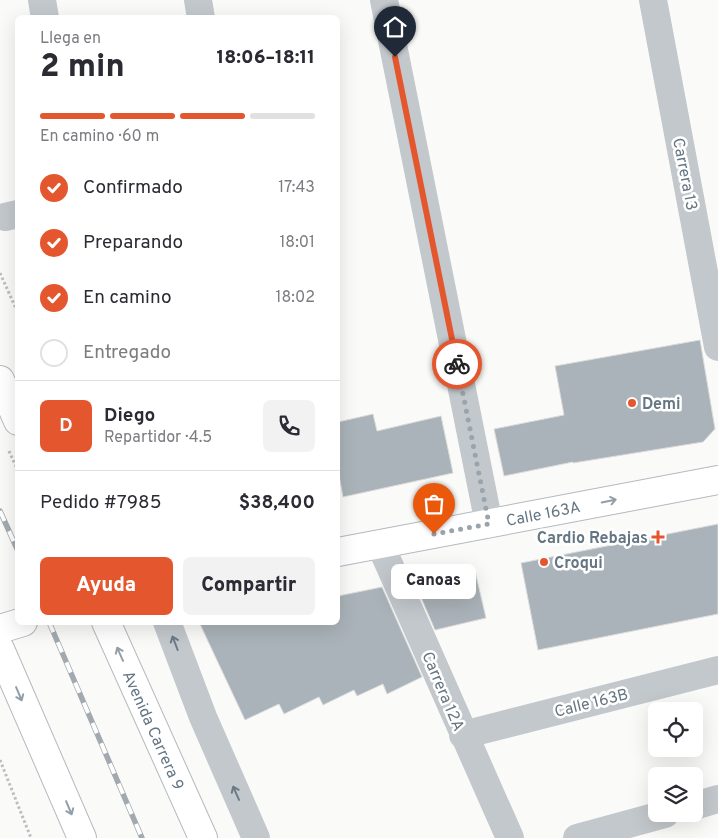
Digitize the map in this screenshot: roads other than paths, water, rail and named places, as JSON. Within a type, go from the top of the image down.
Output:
[{"type":"main road","points":[[0,380],[15,414]]},
{"type":"main road","name":"Calle 163A","points":[[340,552],[718,480]]},
{"type":"main road","points":[[0,630],[15,625]]},
{"type":"main road","name":"Avenida Carrera 9","points":[[107,625],[203,838]]},
{"type":"main road","points":[[0,649],[82,838]]},
{"type":"street","points":[[42,0],[44,15]]},
{"type":"street","points":[[198,0],[200,15]]},
{"type":"street","points":[[384,0],[489,524]]},
{"type":"street","name":"Carrera 13","points":[[654,0],[718,347]]},
{"type":"street","name":"Carrera 12A","points":[[380,544],[510,838]]},
{"type":"street","points":[[168,625],[203,717],[256,838]]},
{"type":"street","name":"Calle 163B","points":[[463,734],[718,670]]},
{"type":"street","points":[[703,803],[718,799]]},
{"type":"street","points":[[576,838],[648,819]]},
{"type":"railway","points":[[0,511],[15,544]]},
{"type":"railway","points":[[50,625],[142,838]]},
{"type":"place","name":"Demi","points":[[632,403]]},
{"type":"place","name":"Canoas","points":[[434,534]]},
{"type":"place","name":"Cardio Rebajas","points":[[658,537]]},
{"type":"place","name":"Croqui","points":[[544,562]]}]
